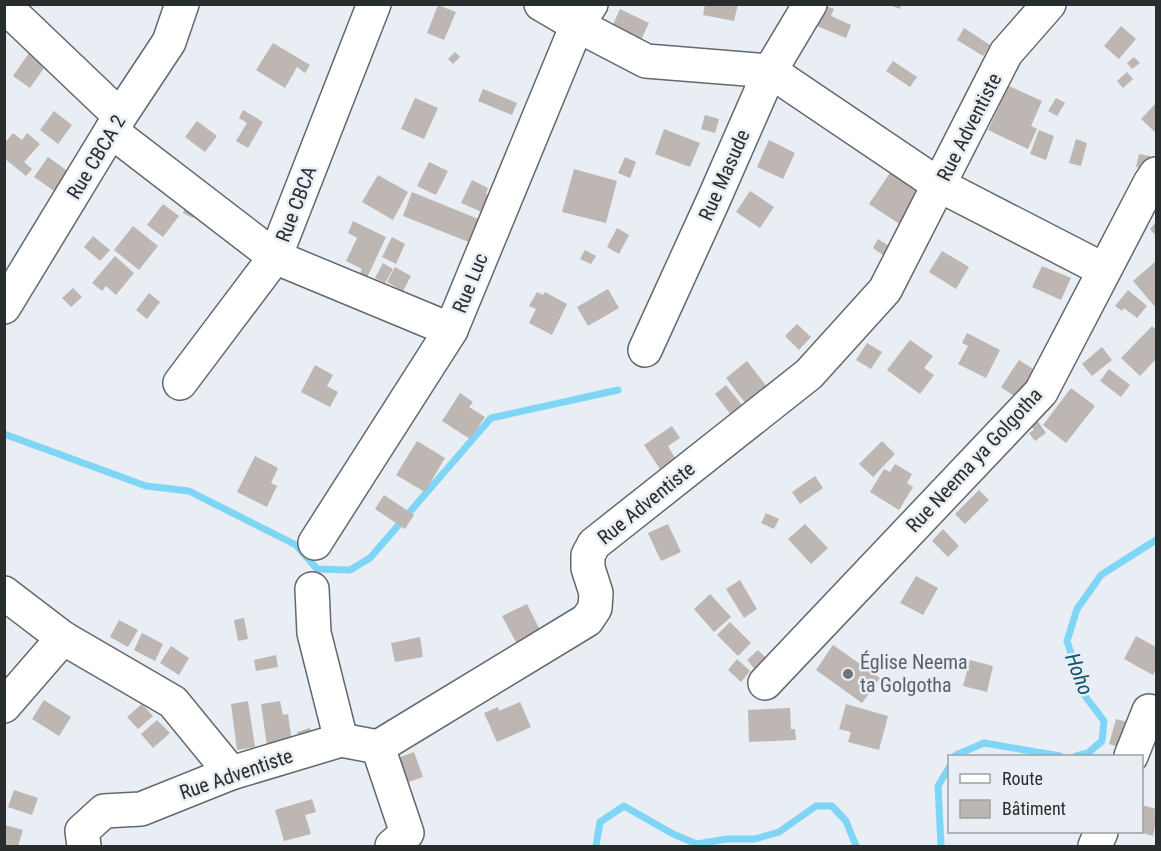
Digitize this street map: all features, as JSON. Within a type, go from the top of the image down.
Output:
[{"type":"street","name":"Rue CBCA 2","points":[[4,307],[116,123],[169,42],[182,4]]},
{"type":"street","name":"Rue CBCA","points":[[180,382],[275,257],[374,4]]},
{"type":"street","points":[[541,4],[584,15],[646,61],[770,71],[939,185],[1104,270]]},
{"type":"street","name":"Rue Masude","points":[[645,350],[770,71],[810,4]]},
{"type":"street","name":"Rue Adventiste","points":[[84,846],[82,831],[104,811],[141,808],[231,773],[341,740],[378,747],[587,620],[595,608],[596,593],[588,568],[588,555],[594,544],[809,374],[885,290],[1006,54],[1049,4]]},
{"type":"street","points":[[4,9],[13,14],[116,123],[275,257],[451,330]]},
{"type":"street","name":"Rue Luc","points":[[315,543],[451,330],[584,15]]},
{"type":"street","name":"Rue Neema ya Golgotha","points":[[765,683],[1041,392],[1156,174]]},
{"type":"street","points":[[312,589],[314,633],[341,740]]},
{"type":"street","points":[[4,593],[63,638],[173,702],[231,773]]},
{"type":"street","points":[[5,706],[63,638]]},
{"type":"street","points":[[1131,755],[1149,711],[1156,713]]},
{"type":"street","points":[[378,747],[407,833],[392,846]]},
{"type":"building","points":[[705,4],[738,4],[734,21],[703,15]]},
{"type":"building","points":[[886,4],[901,4],[900,9]]},
{"type":"building","points":[[438,5],[456,12],[444,40],[427,33]]},
{"type":"building","points":[[826,6],[834,9],[831,16],[851,25],[846,38],[817,26]]},
{"type":"building","points":[[620,9],[649,23],[640,42],[611,29]]},
{"type":"building","points":[[1121,26],[1136,39],[1119,59],[1104,46]]},
{"type":"building","points":[[964,28],[990,45],[983,56],[957,40]]},
{"type":"building","points":[[273,43],[310,65],[305,73],[297,67],[285,88],[256,70]]},
{"type":"building","points":[[455,52],[460,57],[453,64],[448,59]]},
{"type":"building","points":[[29,53],[46,65],[30,88],[13,76]]},
{"type":"building","points":[[1134,57],[1140,63],[1132,69],[1127,63]]},
{"type":"building","points":[[893,61],[917,77],[910,87],[886,71]]},
{"type":"building","points":[[1127,72],[1133,79],[1123,88],[1117,81]]},
{"type":"building","points":[[1009,86],[1042,101],[1031,126],[1037,129],[1028,149],[988,130]]},
{"type":"building","points":[[483,89],[517,103],[512,115],[478,101]]},
{"type":"building","points":[[415,98],[438,108],[424,139],[401,129]]},
{"type":"building","points":[[1056,98],[1065,103],[1057,116],[1048,111]]},
{"type":"building","points":[[1156,103],[1156,133],[1141,119]]},
{"type":"building","points":[[243,110],[263,122],[248,148],[236,141],[247,123],[239,118]]},
{"type":"building","points":[[54,111],[72,125],[58,144],[40,130]]},
{"type":"building","points":[[705,115],[719,119],[715,133],[701,129]]},
{"type":"building","points":[[197,121],[217,136],[205,152],[185,137]]},
{"type":"building","points":[[664,129],[700,143],[690,167],[655,154]]},
{"type":"building","points":[[1039,130],[1054,136],[1046,160],[1030,154]]},
{"type":"building","points":[[13,133],[22,140],[27,133],[40,144],[24,162],[32,169],[26,176],[4,158],[4,144]]},
{"type":"building","points":[[1076,139],[1087,143],[1081,166],[1069,163]]},
{"type":"building","points":[[769,140],[795,153],[783,179],[757,167]]},
{"type":"building","points":[[1139,154],[1150,156],[1147,170],[1136,167]]},
{"type":"building","points":[[48,157],[73,175],[60,195],[34,177]]},
{"type":"building","points":[[625,157],[636,162],[630,178],[618,173]]},
{"type":"building","points":[[429,162],[448,171],[436,195],[417,186]]},
{"type":"building","points":[[894,167],[929,190],[904,227],[869,204]]},
{"type":"building","points":[[574,169],[617,181],[606,223],[562,212]]},
{"type":"building","points":[[378,175],[408,192],[393,220],[362,202]]},
{"type":"building","points":[[472,180],[488,188],[486,194],[501,201],[493,217],[461,203]]},
{"type":"building","points":[[750,191],[774,207],[760,228],[736,212]]},
{"type":"building","points":[[412,192],[488,223],[479,246],[403,216]]},
{"type":"building","points":[[190,198],[200,203],[193,218],[183,213]]},
{"type":"building","points":[[163,204],[179,216],[163,237],[147,225]]},
{"type":"building","points":[[353,221],[386,237],[363,286],[355,283],[362,269],[346,261],[357,238],[348,233]]},
{"type":"building","points":[[1156,222],[1156,236],[1150,229]]},
{"type":"building","points":[[133,226],[158,246],[139,270],[114,250]]},
{"type":"building","points":[[617,228],[629,235],[619,254],[607,247]]},
{"type":"building","points":[[93,236],[110,250],[100,261],[84,247]]},
{"type":"building","points":[[392,237],[405,244],[396,264],[382,257]]},
{"type":"building","points":[[878,239],[889,246],[883,255],[873,248]]},
{"type":"building","points":[[585,250],[596,256],[591,264],[580,259]]},
{"type":"building","points":[[942,251],[969,267],[956,289],[929,272]]},
{"type":"building","points":[[115,256],[134,273],[116,295],[106,286],[102,291],[92,283]]},
{"type":"building","points":[[1156,261],[1156,308],[1133,281]]},
{"type":"building","points":[[383,263],[393,269],[385,283],[375,278]]},
{"type":"building","points":[[1042,266],[1071,278],[1061,300],[1032,287]]},
{"type":"building","points":[[395,267],[411,276],[403,291],[387,282]]},
{"type":"building","points":[[73,288],[82,297],[71,307],[62,298]]},
{"type":"building","points":[[608,289],[619,308],[588,326],[577,307]]},
{"type":"building","points":[[1128,290],[1147,306],[1137,318],[1124,308],[1122,311],[1115,306]]},
{"type":"building","points":[[537,292],[543,295],[545,292],[567,304],[552,335],[529,323],[536,309],[529,306]]},
{"type":"building","points":[[149,293],[160,302],[147,319],[136,310]]},
{"type":"building","points":[[797,324],[811,337],[799,350],[785,336]]},
{"type":"building","points":[[1152,326],[1156,330],[1156,359],[1140,376],[1121,358]]},
{"type":"building","points":[[967,333],[1000,350],[986,378],[958,364],[968,346],[962,343]]},
{"type":"building","points":[[910,340],[933,356],[924,368],[934,375],[920,394],[887,370]]},
{"type":"building","points":[[867,343],[882,352],[871,369],[856,360]]},
{"type":"building","points":[[1102,347],[1112,360],[1092,376],[1082,364]]},
{"type":"building","points":[[1019,360],[1038,372],[1020,400],[1001,387]]},
{"type":"building","points":[[747,361],[771,392],[750,409],[726,378]]},
{"type":"building","points":[[315,365],[333,375],[327,386],[338,392],[330,407],[301,392]]},
{"type":"building","points":[[1109,369],[1130,385],[1121,397],[1100,381]]},
{"type":"building","points":[[726,385],[746,410],[735,420],[715,394]]},
{"type":"building","points":[[1071,388],[1095,406],[1066,443],[1043,425]]},
{"type":"building","points":[[460,393],[473,402],[469,407],[485,417],[470,439],[442,421]]},
{"type":"building","points":[[1037,420],[1046,433],[1035,441],[1029,433],[1034,430],[1030,424]]},
{"type":"building","points":[[672,426],[680,438],[668,446],[675,458],[660,469],[644,445]]},
{"type":"building","points":[[417,441],[445,458],[425,492],[396,475]]},
{"type":"building","points":[[882,441],[895,454],[873,477],[859,464]]},
{"type":"building","points":[[255,456],[278,468],[271,483],[277,486],[267,507],[237,492]]},
{"type":"building","points":[[895,464],[912,474],[907,483],[913,487],[899,510],[870,492],[884,469],[890,472]]},
{"type":"building","points":[[815,476],[823,488],[800,504],[792,492]]},
{"type":"building","points":[[979,490],[989,500],[965,524],[955,514]]},
{"type":"building","points":[[384,495],[414,515],[405,529],[375,509]]},
{"type":"building","points":[[766,513],[779,519],[774,529],[761,523]]},
{"type":"building","points":[[668,524],[681,552],[661,561],[648,533]]},
{"type":"building","points":[[805,524],[828,548],[811,564],[788,539]]},
{"type":"building","points":[[943,529],[959,546],[948,557],[932,541]]},
{"type":"building","points":[[916,576],[938,588],[923,615],[900,603]]},
{"type":"building","points":[[740,580],[757,609],[744,618],[726,589]]},
{"type":"building","points":[[710,594],[731,617],[714,632],[694,609]]},
{"type":"building","points":[[527,604],[542,634],[518,646],[502,616]]},
{"type":"building","points":[[244,618],[248,639],[238,641],[234,620]]},
{"type":"building","points":[[119,620],[138,630],[128,647],[110,637]]},
{"type":"building","points":[[730,622],[751,643],[738,656],[717,635]]},
{"type":"building","points":[[142,633],[163,644],[155,661],[134,650]]},
{"type":"building","points":[[1136,636],[1156,647],[1156,669],[1153,675],[1124,659]]},
{"type":"building","points":[[420,637],[423,657],[395,662],[391,643]]},
{"type":"building","name":"Église Neema ta Golgotha","points":[[833,645],[880,678],[862,703],[816,670]]},
{"type":"building","points":[[171,646],[189,658],[179,675],[160,663]]},
{"type":"building","points":[[758,650],[771,663],[759,674],[747,660]]},
{"type":"building","points":[[276,655],[278,667],[256,671],[254,660]]},
{"type":"building","points":[[737,659],[750,671],[741,682],[728,670]]},
{"type":"building","points":[[970,660],[993,666],[987,692],[963,686]]},
{"type":"building","points":[[44,700],[71,717],[59,736],[32,719]]},
{"type":"building","points":[[248,701],[255,747],[237,750],[231,704]]},
{"type":"building","points":[[280,701],[283,715],[288,714],[292,742],[267,746],[261,704]]},
{"type":"building","points":[[520,702],[531,727],[497,742],[484,713],[498,707],[499,711]]},
{"type":"building","points":[[142,704],[153,716],[138,729],[127,717]]},
{"type":"building","points":[[846,704],[888,716],[879,750],[848,742],[851,732],[839,729]]},
{"type":"building","points":[[790,708],[791,729],[795,729],[796,740],[749,742],[748,710]]},
{"type":"building","points":[[1116,719],[1135,724],[1128,750],[1109,744]]},
{"type":"building","points":[[157,720],[170,733],[153,748],[141,734]]},
{"type":"building","points":[[310,728],[315,742],[301,746],[297,732]]},
{"type":"building","points":[[414,752],[423,777],[403,784],[395,759]]},
{"type":"building","points":[[14,790],[38,798],[32,815],[8,807]]},
{"type":"building","points":[[312,799],[316,812],[305,815],[311,834],[284,841],[275,810]]},
{"type":"building","points":[[1143,805],[1156,809],[1153,836],[1142,833]]},
{"type":"building","points":[[5,825],[23,830],[18,846],[5,846]]},
{"type":"waterway","points":[[4,434],[146,486],[189,491],[296,545],[317,569],[350,570],[370,558],[491,418],[618,390]]},
{"type":"waterway","name":"Hoho","points":[[1080,755],[1088,753],[1102,741],[1104,721],[1085,696],[1067,641],[1077,609],[1101,575],[1156,540]]},
{"type":"waterway","name":"Hoho","points":[[956,755],[984,743],[1054,755]]},
{"type":"waterway","name":"Hoho","points":[[941,846],[938,786],[948,769]]},
{"type":"waterway","name":"Hoho","points":[[596,846],[600,822],[624,806],[673,834],[697,844],[727,839],[755,839],[779,832],[816,806],[832,806],[846,821],[856,846]]},
{"type":"place","name":"Église Neema ta Golgotha","points":[[848,674]]}]
